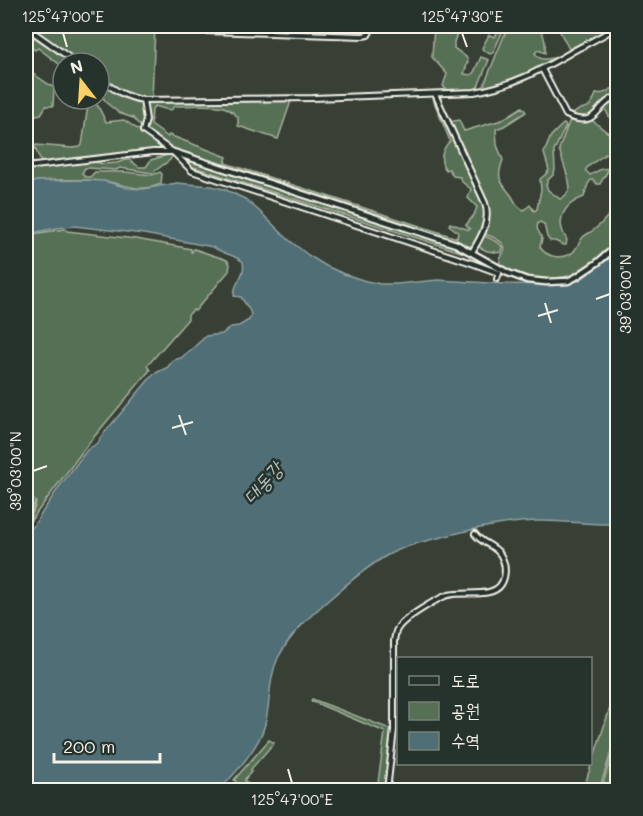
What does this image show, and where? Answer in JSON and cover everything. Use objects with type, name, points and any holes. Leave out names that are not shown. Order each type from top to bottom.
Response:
[{"type":"street","points":[[165,26],[178,30],[363,36],[369,35],[373,26]]},
{"type":"street","points":[[111,87],[130,98],[143,100],[313,98],[474,92],[520,80],[618,26]]},
{"type":"street","points":[[26,27],[60,51]]},
{"type":"street","points":[[542,69],[566,115],[590,118],[604,103],[618,96]]},
{"type":"street","points":[[435,94],[486,207],[487,222],[472,252]]},
{"type":"street","points":[[143,100],[146,120],[143,131],[172,152],[192,171],[469,262],[499,273],[497,279]]},
{"type":"street","points":[[26,167],[153,152],[172,152],[456,244],[498,268],[537,282],[563,282],[576,277],[618,245]]},
{"type":"street","points":[[387,790],[394,730],[396,631],[407,620],[441,598],[456,594],[489,592],[496,588],[505,577],[504,564],[499,553],[478,539],[475,534]]},
{"type":"green space","points":[[26,26],[155,26],[152,98],[136,97],[111,85],[111,51],[62,51]]},
{"type":"green space","points":[[434,26],[460,26],[454,48],[468,61],[464,74],[471,75],[474,72],[481,57],[489,60],[477,89],[448,91],[443,86],[447,74],[432,57]]},
{"type":"green space","points":[[500,26],[505,26],[493,53],[490,54],[482,48],[489,35],[495,37]]},
{"type":"green space","points":[[508,26],[523,26],[525,30],[527,26],[538,26],[545,39],[545,53],[538,50],[535,53],[541,58],[553,58],[553,60],[515,80],[485,87],[484,85]]},
{"type":"green space","points":[[557,26],[608,26],[610,29],[569,49]]},
{"type":"green space","points":[[26,32],[54,51],[51,51],[51,58],[38,48],[35,50],[26,43]]},
{"type":"green space","points":[[26,69],[51,86],[51,106],[46,106],[41,114],[31,116],[26,120]]},
{"type":"green space","points":[[617,86],[617,94],[604,100],[592,113],[581,117],[575,116],[574,113],[578,110],[589,106],[596,94],[604,93]]},
{"type":"green space","points":[[111,90],[141,105],[144,126],[141,127],[133,118],[119,113],[111,107]]},
{"type":"green space","points":[[435,98],[485,208],[484,223],[474,246],[468,246],[174,150],[147,129],[147,103],[291,101],[278,139],[238,126],[238,117],[222,106],[175,106],[171,110],[155,106],[152,109],[151,125],[168,137],[169,135],[227,157],[225,163],[457,238],[458,232],[449,225],[450,223],[469,230],[466,225],[477,207],[468,198],[471,189],[461,181],[460,177],[453,176],[449,169],[446,170],[442,163],[442,155],[450,141],[434,102]]},
{"type":"green space","points":[[617,98],[617,127],[604,107],[605,104]]},
{"type":"green space","points":[[522,107],[526,112],[496,129],[497,145],[503,160],[500,179],[518,206],[524,210],[530,205],[534,211],[537,209],[541,190],[540,179],[549,170],[544,153],[551,136],[562,125],[566,126],[554,151],[555,170],[546,185],[548,190],[560,199],[570,188],[559,149],[569,122],[593,121],[607,132],[617,136],[617,150],[609,151],[586,169],[590,175],[601,169],[609,169],[600,184],[591,180],[584,197],[566,208],[563,214],[561,226],[567,240],[566,245],[550,241],[544,224],[538,223],[542,239],[540,247],[546,253],[554,256],[568,255],[574,251],[583,237],[605,220],[617,200],[618,240],[597,261],[568,276],[544,278],[523,276],[504,269],[500,262],[504,246],[484,233],[488,221],[488,210],[449,122],[459,120],[464,131],[502,120]]},
{"type":"green space","points":[[87,111],[100,111],[106,122],[124,120],[158,143],[160,148],[41,162],[35,148],[36,145],[73,148],[82,145]]},
{"type":"green space","points":[[171,154],[170,160],[152,173],[120,168],[116,170],[85,168],[82,173],[85,177],[90,177],[95,172],[152,175],[160,172],[162,174],[161,184],[153,187],[138,188],[109,182],[82,180],[26,183],[26,169],[36,167],[92,161],[103,164],[117,163],[130,160],[139,167],[146,167],[151,160]]},
{"type":"green space","points":[[182,157],[454,246],[470,255],[191,166]]},
{"type":"green space","points":[[65,229],[191,249],[191,252],[194,249],[227,260],[230,264],[229,271],[195,311],[193,310],[188,315],[188,319],[147,366],[150,370],[88,444],[29,523],[35,501],[26,529],[26,235]]},
{"type":"green space","points":[[483,235],[499,243],[503,248],[501,253],[487,251],[477,246]]},
{"type":"green space","points":[[617,687],[617,734],[599,790],[583,790]]},
{"type":"green space","points":[[312,699],[390,729],[385,790],[377,790],[385,732],[311,701]]},
{"type":"green space","points":[[617,738],[617,759],[610,772],[617,790],[601,790]]},
{"type":"green space","points":[[269,740],[274,743],[245,779],[254,790],[245,790],[234,780]]},
{"type":"water","name":"대동강","points":[[104,181],[128,188],[143,189],[177,183],[224,189],[245,199],[289,240],[326,266],[344,274],[380,284],[438,280],[562,285],[580,280],[605,261],[617,257],[617,524],[546,521],[500,524],[414,544],[393,552],[372,565],[317,610],[289,641],[275,666],[262,733],[246,760],[219,790],[26,790],[26,537],[87,450],[99,442],[151,377],[168,367],[173,360],[181,358],[206,336],[222,334],[231,327],[239,326],[249,320],[251,315],[241,297],[234,296],[235,287],[243,272],[243,262],[213,247],[144,234],[74,226],[26,234],[26,183]]}]
